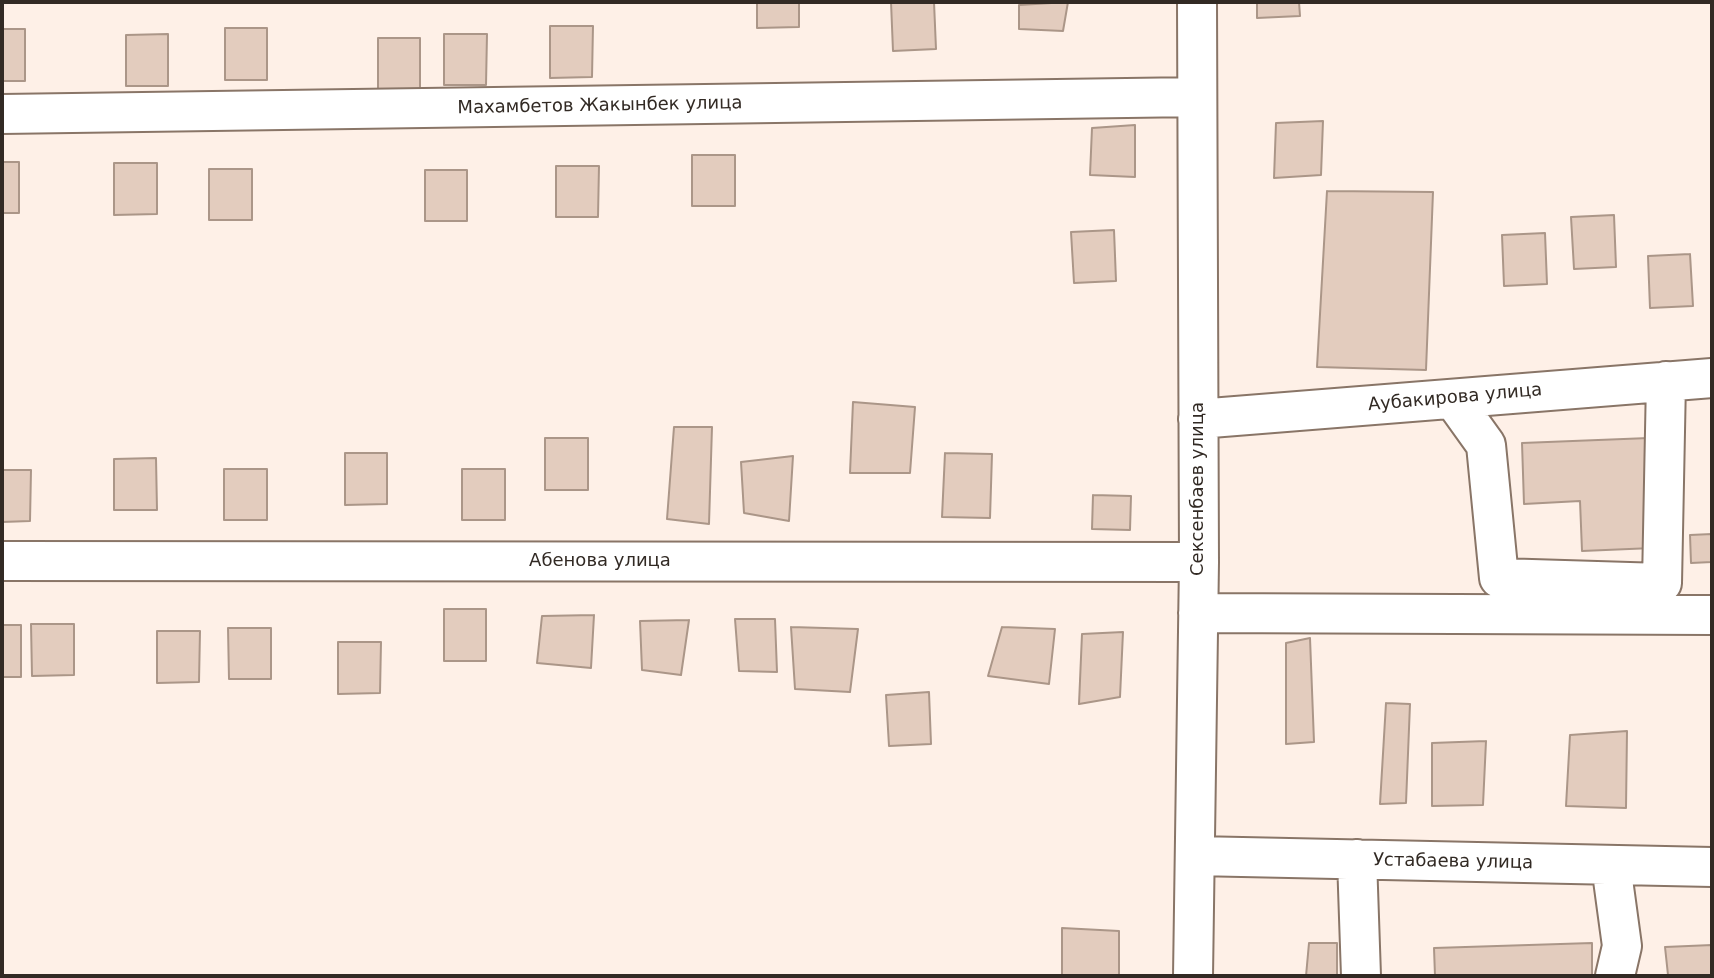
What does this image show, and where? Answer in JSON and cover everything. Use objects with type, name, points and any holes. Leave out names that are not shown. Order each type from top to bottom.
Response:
[{"type":"street","name":"Сексенбаев улица","points":[[1193,976],[1199,562],[1197,2]]},
{"type":"street","name":"Махамбетов Жакынбек улица","points":[[2,114],[1198,97]]},
{"type":"street","name":"Аубакирова улица","points":[[1198,419],[1712,377]]},
{"type":"street","points":[[1453,399],[1486,444],[1499,578],[1662,583],[1666,381]]},
{"type":"street","name":"Абенова улица","points":[[2,561],[1199,562]]},
{"type":"street","points":[[1198,613],[1712,615]]},
{"type":"street","name":"Устабаева улица","points":[[1195,856],[1712,867]]},
{"type":"street","points":[[1357,859],[1361,976]]},
{"type":"street","points":[[1611,865],[1622,946],[1615,976]]},
{"type":"building","points":[[757,2],[799,2],[799,27],[757,28]]},
{"type":"building","points":[[891,2],[934,2],[936,49],[893,51]]},
{"type":"building","points":[[1068,2],[1063,31],[1019,29],[1019,5]]},
{"type":"building","points":[[1257,2],[1299,2],[1300,16],[1257,18]]},
{"type":"building","points":[[550,26],[593,26],[592,77],[550,78]]},
{"type":"building","points":[[225,28],[267,28],[267,80],[225,80]]},
{"type":"building","points":[[2,29],[25,29],[25,81],[2,81]]},
{"type":"building","points":[[168,34],[168,86],[126,86],[126,35]]},
{"type":"building","points":[[444,34],[487,34],[486,85],[444,85]]},
{"type":"building","points":[[378,38],[420,38],[420,89],[378,90]]},
{"type":"building","points":[[1323,121],[1321,175],[1274,178],[1276,123]]},
{"type":"building","points":[[1135,125],[1135,177],[1090,175],[1092,128]]},
{"type":"building","points":[[692,155],[735,155],[735,206],[692,206]]},
{"type":"building","points":[[2,162],[19,162],[19,213],[2,213]]},
{"type":"building","points":[[114,163],[157,163],[157,214],[114,215]]},
{"type":"building","points":[[556,166],[599,166],[598,217],[556,217]]},
{"type":"building","points":[[209,169],[252,169],[252,220],[209,220]]},
{"type":"building","points":[[425,170],[467,170],[467,221],[425,221]]},
{"type":"building","points":[[1327,191],[1433,192],[1426,370],[1317,367]]},
{"type":"building","points":[[1614,215],[1616,267],[1574,269],[1571,217]]},
{"type":"building","points":[[1114,230],[1116,281],[1074,283],[1071,232]]},
{"type":"building","points":[[1545,233],[1547,284],[1504,286],[1502,235]]},
{"type":"building","points":[[1690,254],[1693,306],[1650,308],[1648,256]]},
{"type":"building","points":[[853,402],[915,407],[910,473],[850,473]]},
{"type":"building","points":[[674,427],[712,427],[709,524],[667,519]]},
{"type":"building","points":[[545,438],[588,438],[588,490],[545,490]]},
{"type":"building","points":[[1649,438],[1653,548],[1582,551],[1580,501],[1524,504],[1522,443]]},
{"type":"building","points":[[345,453],[387,453],[387,504],[345,505]]},
{"type":"building","points":[[945,453],[992,454],[990,518],[942,517]]},
{"type":"building","points":[[793,456],[789,521],[744,513],[741,462]]},
{"type":"building","points":[[156,458],[157,510],[114,510],[114,459]]},
{"type":"building","points":[[224,469],[267,469],[267,520],[224,520]]},
{"type":"building","points":[[462,469],[505,469],[505,520],[462,520]]},
{"type":"building","points":[[2,470],[31,470],[30,521],[2,522]]},
{"type":"building","points":[[1093,495],[1131,496],[1130,530],[1092,529]]},
{"type":"building","points":[[1712,534],[1712,562],[1691,563],[1690,535]]},
{"type":"building","points":[[444,609],[486,609],[486,661],[444,661]]},
{"type":"building","points":[[594,615],[591,668],[537,663],[542,616]]},
{"type":"building","points":[[735,619],[775,619],[777,672],[739,671]]},
{"type":"building","points":[[689,620],[681,675],[642,670],[640,621]]},
{"type":"building","points":[[31,624],[74,624],[74,675],[32,676]]},
{"type":"building","points":[[2,625],[21,625],[21,677],[2,677]]},
{"type":"building","points":[[791,627],[858,629],[850,692],[795,689]]},
{"type":"building","points":[[1002,627],[1055,629],[1049,684],[988,676]]},
{"type":"building","points":[[228,628],[271,628],[271,679],[229,679]]},
{"type":"building","points":[[157,631],[200,631],[199,682],[157,683]]},
{"type":"building","points":[[1123,632],[1120,697],[1079,704],[1082,634]]},
{"type":"building","points":[[1310,638],[1314,742],[1286,744],[1286,643]]},
{"type":"building","points":[[338,642],[381,642],[380,693],[338,694]]},
{"type":"building","points":[[929,692],[931,744],[889,746],[886,695]]},
{"type":"building","points":[[1386,703],[1410,704],[1406,803],[1380,804]]},
{"type":"building","points":[[1627,731],[1626,808],[1566,806],[1570,735]]},
{"type":"building","points":[[1486,741],[1483,805],[1432,806],[1432,743]]},
{"type":"building","points":[[1062,928],[1119,931],[1119,976],[1062,976]]},
{"type":"building","points":[[1309,943],[1337,943],[1337,976],[1306,976]]},
{"type":"building","points":[[1592,943],[1592,976],[1435,976],[1434,948]]},
{"type":"building","points":[[1712,945],[1712,976],[1668,975],[1665,947]]}]
